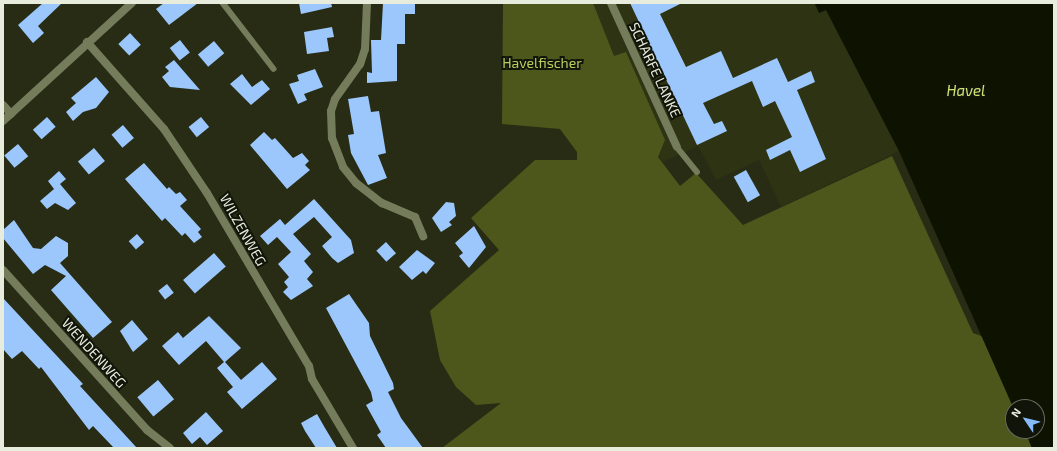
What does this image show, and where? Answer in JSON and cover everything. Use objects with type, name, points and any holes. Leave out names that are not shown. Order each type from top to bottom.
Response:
[{"type":"street","points":[[367,3],[365,49],[360,64],[334,99],[331,111],[332,138],[343,167],[356,183],[382,203],[415,217],[424,236]]},
{"type":"street","name":"SCHARFE LANKE","points":[[611,3],[677,147]]},
{"type":"street","points":[[3,121],[130,4]]},
{"type":"street","name":"WILZENWEG","points":[[87,42],[168,135],[208,193],[310,366],[312,379],[353,448]]},
{"type":"street","points":[[3,105],[11,114]]},
{"type":"street","name":"WENDENWEG","points":[[3,270],[142,425],[170,448]]},
{"type":"lane","points":[[223,3],[274,68]]},
{"type":"lane","points":[[677,147],[697,172]]},
{"type":"shaded area","points":[[568,3],[817,3],[819,13],[826,10],[899,151],[781,207],[759,160],[716,180],[698,146],[663,162],[636,125]]},
{"type":"green space","name":"Havelfischer","points":[[503,3],[593,3],[614,56],[626,52],[665,140],[658,157],[680,186],[696,173],[743,225],[892,156],[973,333],[984,337],[1010,399],[1005,399],[1005,439],[1028,439],[1032,448],[442,448],[501,403],[476,405],[456,387],[440,360],[430,311],[499,250],[471,218],[535,160],[577,160],[577,152],[560,129],[502,124]]},
{"type":"water","name":"Havel","points":[[1054,3],[1054,448],[1032,448],[1028,439],[1045,439],[1045,399],[1009,399],[899,151],[826,10],[819,13],[815,4]]},
{"type":"building","points":[[43,3],[62,3],[38,26],[44,33],[33,43],[18,25]]},
{"type":"building","points":[[164,3],[198,3],[169,25],[156,9]]},
{"type":"building","points":[[299,3],[331,3],[332,7],[301,14]]},
{"type":"building","points":[[383,3],[415,3],[415,14],[405,14],[405,44],[397,44],[397,81],[367,83],[367,72],[372,73],[371,40],[381,40]]},
{"type":"building","points":[[630,3],[682,3],[660,14],[686,67],[721,51],[733,78],[777,58],[788,82],[811,71],[815,82],[797,90],[826,159],[800,172],[790,150],[770,160],[766,150],[792,137],[775,101],[763,107],[752,81],[703,103],[714,124],[722,121],[727,131],[697,145]]},
{"type":"building","points":[[332,27],[334,37],[327,38],[329,51],[307,54],[304,32]]},
{"type":"building","points":[[130,33],[141,45],[129,56],[118,44]]},
{"type":"building","points":[[180,40],[190,53],[180,61],[170,48]]},
{"type":"building","points":[[214,41],[224,53],[208,67],[198,54]]},
{"type":"building","points":[[174,60],[200,90],[170,87],[162,77],[169,71],[165,67]]},
{"type":"building","points":[[315,69],[323,87],[304,94],[307,100],[298,104],[289,84],[299,81],[297,75]]},
{"type":"building","points":[[242,74],[252,87],[262,80],[270,89],[251,105],[230,84]]},
{"type":"building","points":[[96,77],[109,92],[96,108],[83,112],[73,121],[66,112],[76,103],[71,98]]},
{"type":"building","points":[[368,96],[371,112],[379,111],[386,153],[378,155],[387,178],[368,185],[351,153],[348,135],[354,134],[348,99]]},
{"type":"building","points":[[47,117],[56,127],[42,139],[33,130]]},
{"type":"building","points":[[201,117],[209,127],[197,137],[189,127]]},
{"type":"building","points":[[123,125],[134,138],[122,148],[112,135]]},
{"type":"building","points":[[264,132],[272,140],[275,138],[293,158],[302,153],[309,161],[305,165],[310,170],[287,189],[250,145]]},
{"type":"building","points":[[18,144],[28,156],[14,168],[4,156]]},
{"type":"building","points":[[94,148],[105,161],[89,175],[78,161]]},
{"type":"building","points":[[144,163],[167,189],[169,187],[176,194],[180,192],[187,200],[180,206],[201,229],[198,232],[202,237],[194,243],[185,233],[182,236],[165,218],[162,221],[125,179]]},
{"type":"building","points":[[746,170],[760,195],[748,202],[734,177]]},
{"type":"building","points":[[59,171],[66,179],[60,184],[76,203],[68,210],[55,203],[47,209],[40,201],[54,189],[48,181]]},
{"type":"building","points":[[314,199],[351,240],[354,253],[338,263],[332,258],[322,246],[332,237],[314,217],[293,234],[311,254],[304,261],[313,272],[307,279],[313,286],[291,300],[283,292],[288,287],[284,282],[289,277],[278,264],[291,252],[277,237],[268,245],[260,236],[280,219],[285,225]]},
{"type":"building","points":[[446,202],[454,203],[456,216],[449,222],[452,225],[441,232],[432,218]]},
{"type":"building","points":[[14,220],[33,248],[41,249],[56,236],[68,243],[68,256],[60,263],[112,322],[93,338],[51,290],[66,276],[45,265],[33,274],[3,238],[3,230]]},
{"type":"building","points":[[474,226],[486,247],[469,268],[459,256],[463,253],[455,243]]},
{"type":"building","points":[[137,234],[144,242],[136,250],[129,241]]},
{"type":"building","points":[[386,242],[396,253],[386,262],[376,251]]},
{"type":"building","points":[[417,250],[435,263],[426,274],[423,271],[412,280],[399,267]]},
{"type":"building","points":[[214,253],[226,267],[195,293],[183,280]]},
{"type":"building","points":[[167,284],[174,293],[165,299],[158,291]]},
{"type":"building","points":[[349,294],[369,323],[370,336],[393,383],[394,389],[388,392],[401,418],[423,448],[386,448],[377,435],[381,432],[366,405],[373,401],[371,392],[326,308]]},
{"type":"building","points":[[3,298],[83,384],[80,386],[137,448],[114,448],[93,426],[89,430],[41,367],[39,369],[22,351],[12,359],[3,349]]},
{"type":"building","points":[[209,316],[241,348],[225,362],[241,380],[262,362],[277,379],[242,409],[227,392],[233,387],[217,368],[224,362],[206,341],[179,365],[162,346],[178,332],[183,338]]},
{"type":"building","points":[[132,320],[148,339],[133,352],[120,331]]},
{"type":"building","points":[[158,380],[174,399],[153,417],[137,397]]},
{"type":"building","points":[[206,412],[223,431],[207,445],[200,437],[192,444],[183,433]]},
{"type":"building","points":[[317,414],[337,448],[316,448],[305,431],[301,423]]}]
